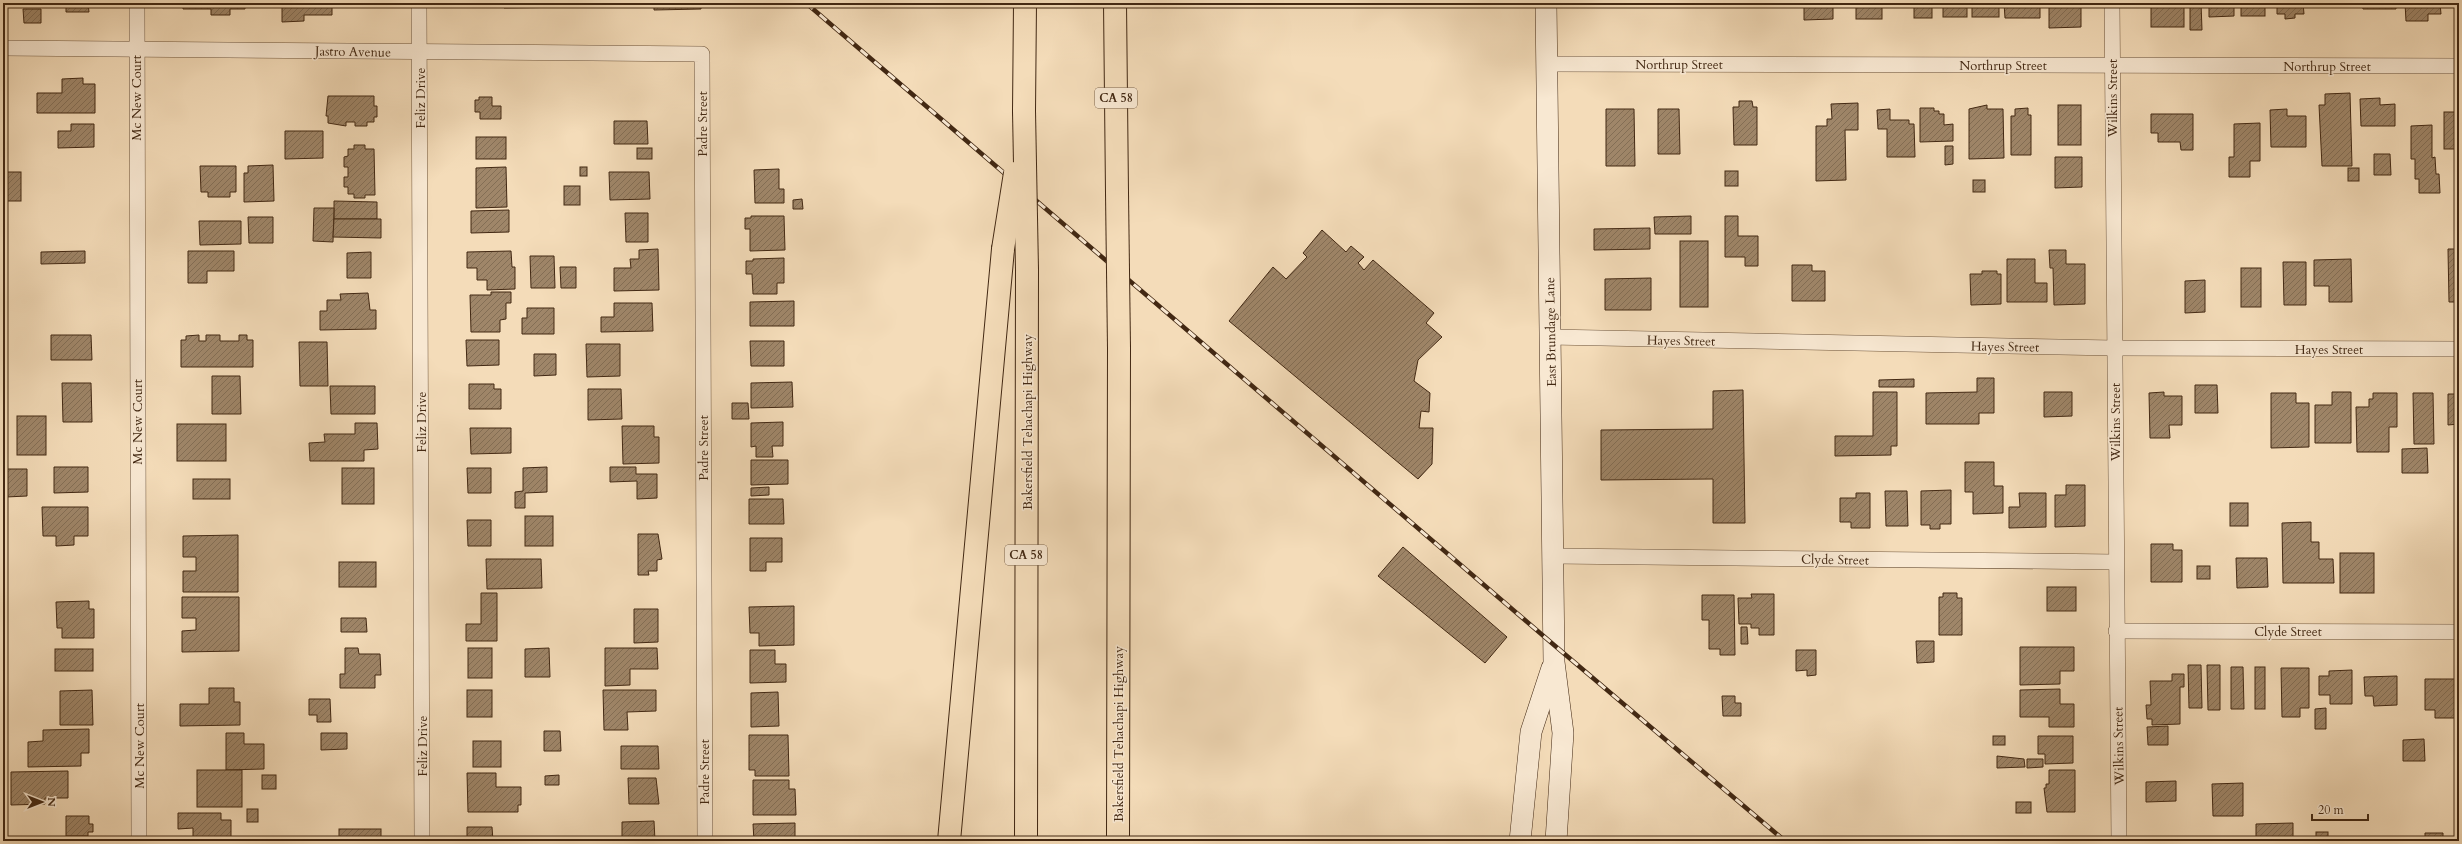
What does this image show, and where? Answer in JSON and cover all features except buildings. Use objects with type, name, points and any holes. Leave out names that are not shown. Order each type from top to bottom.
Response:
[{"type":"highway","name":"Bakersfield Tehachapi Highway","points":[[1025,3],[1024,111],[1027,270],[1026,841]]},
{"type":"highway","name":"Bakersfield Tehachapi Highway","points":[[1116,3],[1119,348],[1118,841]]},
{"type":"highway","points":[[949,841],[1003,249],[1024,111]]},
{"type":"main road","name":"East Brundage Lane","points":[[1546,3],[1554,556],[1554,662],[1563,733],[1556,841]]},
{"type":"main road","name":"East Brundage Lane","points":[[1520,841],[1531,732],[1554,662]]},
{"type":"street","name":"Mc New Court","points":[[137,3],[139,841]]},
{"type":"street","name":"Feliz Drive","points":[[419,3],[422,841]]},
{"type":"street","name":"Wilkins Street","points":[[2112,3],[2116,631],[2119,841]]},
{"type":"street","name":"Jastro Avenue","points":[[3,48],[702,54]]},
{"type":"street","name":"Padre Street","points":[[702,54],[704,841]]},
{"type":"street","name":"Northrup Street","points":[[1546,64],[2459,66]]},
{"type":"street","name":"Hayes Street","points":[[1550,337],[2114,348],[2459,349]]},
{"type":"street","name":"Clyde Street","points":[[1554,556],[2116,562]]},
{"type":"street","name":"Clyde Street","points":[[2116,631],[2459,632]]},
{"type":"railway","points":[[806,3],[1554,645],[1785,841]]}]
